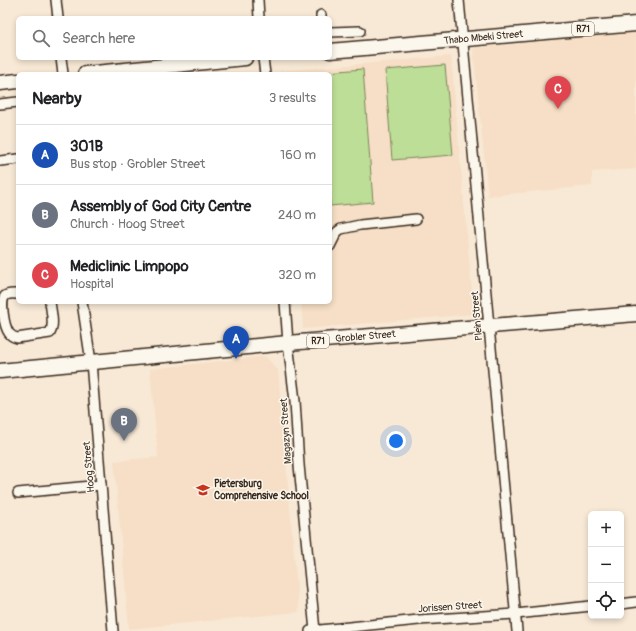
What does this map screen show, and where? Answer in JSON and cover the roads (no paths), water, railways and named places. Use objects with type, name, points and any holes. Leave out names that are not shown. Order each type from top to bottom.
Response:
[{"type":"main road","name":"Thabo Mbeki Street","points":[[332,51],[636,24]]},
{"type":"main road","points":[[124,72],[144,71],[229,60]]},
{"type":"main road","points":[[0,83],[16,81]]},
{"type":"main road","name":"Grobler Street","points":[[0,371],[636,314]]},
{"type":"street","points":[[56,0],[58,16]]},
{"type":"street","points":[[258,0],[259,16]]},
{"type":"street","name":"Plein Street","points":[[459,0],[517,631]]},
{"type":"street","points":[[332,32],[360,31]]},
{"type":"street","points":[[61,60],[62,72]]},
{"type":"street","points":[[263,60],[265,72]]},
{"type":"street","points":[[0,104],[16,102]]},
{"type":"street","points":[[0,161],[16,159]]},
{"type":"street","points":[[332,242],[337,232],[341,229],[360,225],[416,219]]},
{"type":"street","points":[[16,294],[6,295],[2,303],[2,313],[6,328],[13,337],[17,338],[50,333],[53,322],[50,304]]},
{"type":"street","name":"Hoog Street","points":[[82,304],[91,362],[113,631]]},
{"type":"street","name":"Magazyn Street","points":[[285,304],[315,631]]},
{"type":"street","points":[[18,493],[101,485]]},
{"type":"street","points":[[624,604],[636,602]]},
{"type":"street","name":"Jorissen Street","points":[[310,631],[419,620],[516,614],[588,606]]},
{"type":"place","name":"Mediclinic Limpopo","points":[[558,109]]},
{"type":"place","name":"301B","points":[[236,359]]},
{"type":"place","name":"Assembly of God City Centre","points":[[124,441]]},
{"type":"place","name":"Pietersburg Comprehensive School","points":[[203,490]]}]
